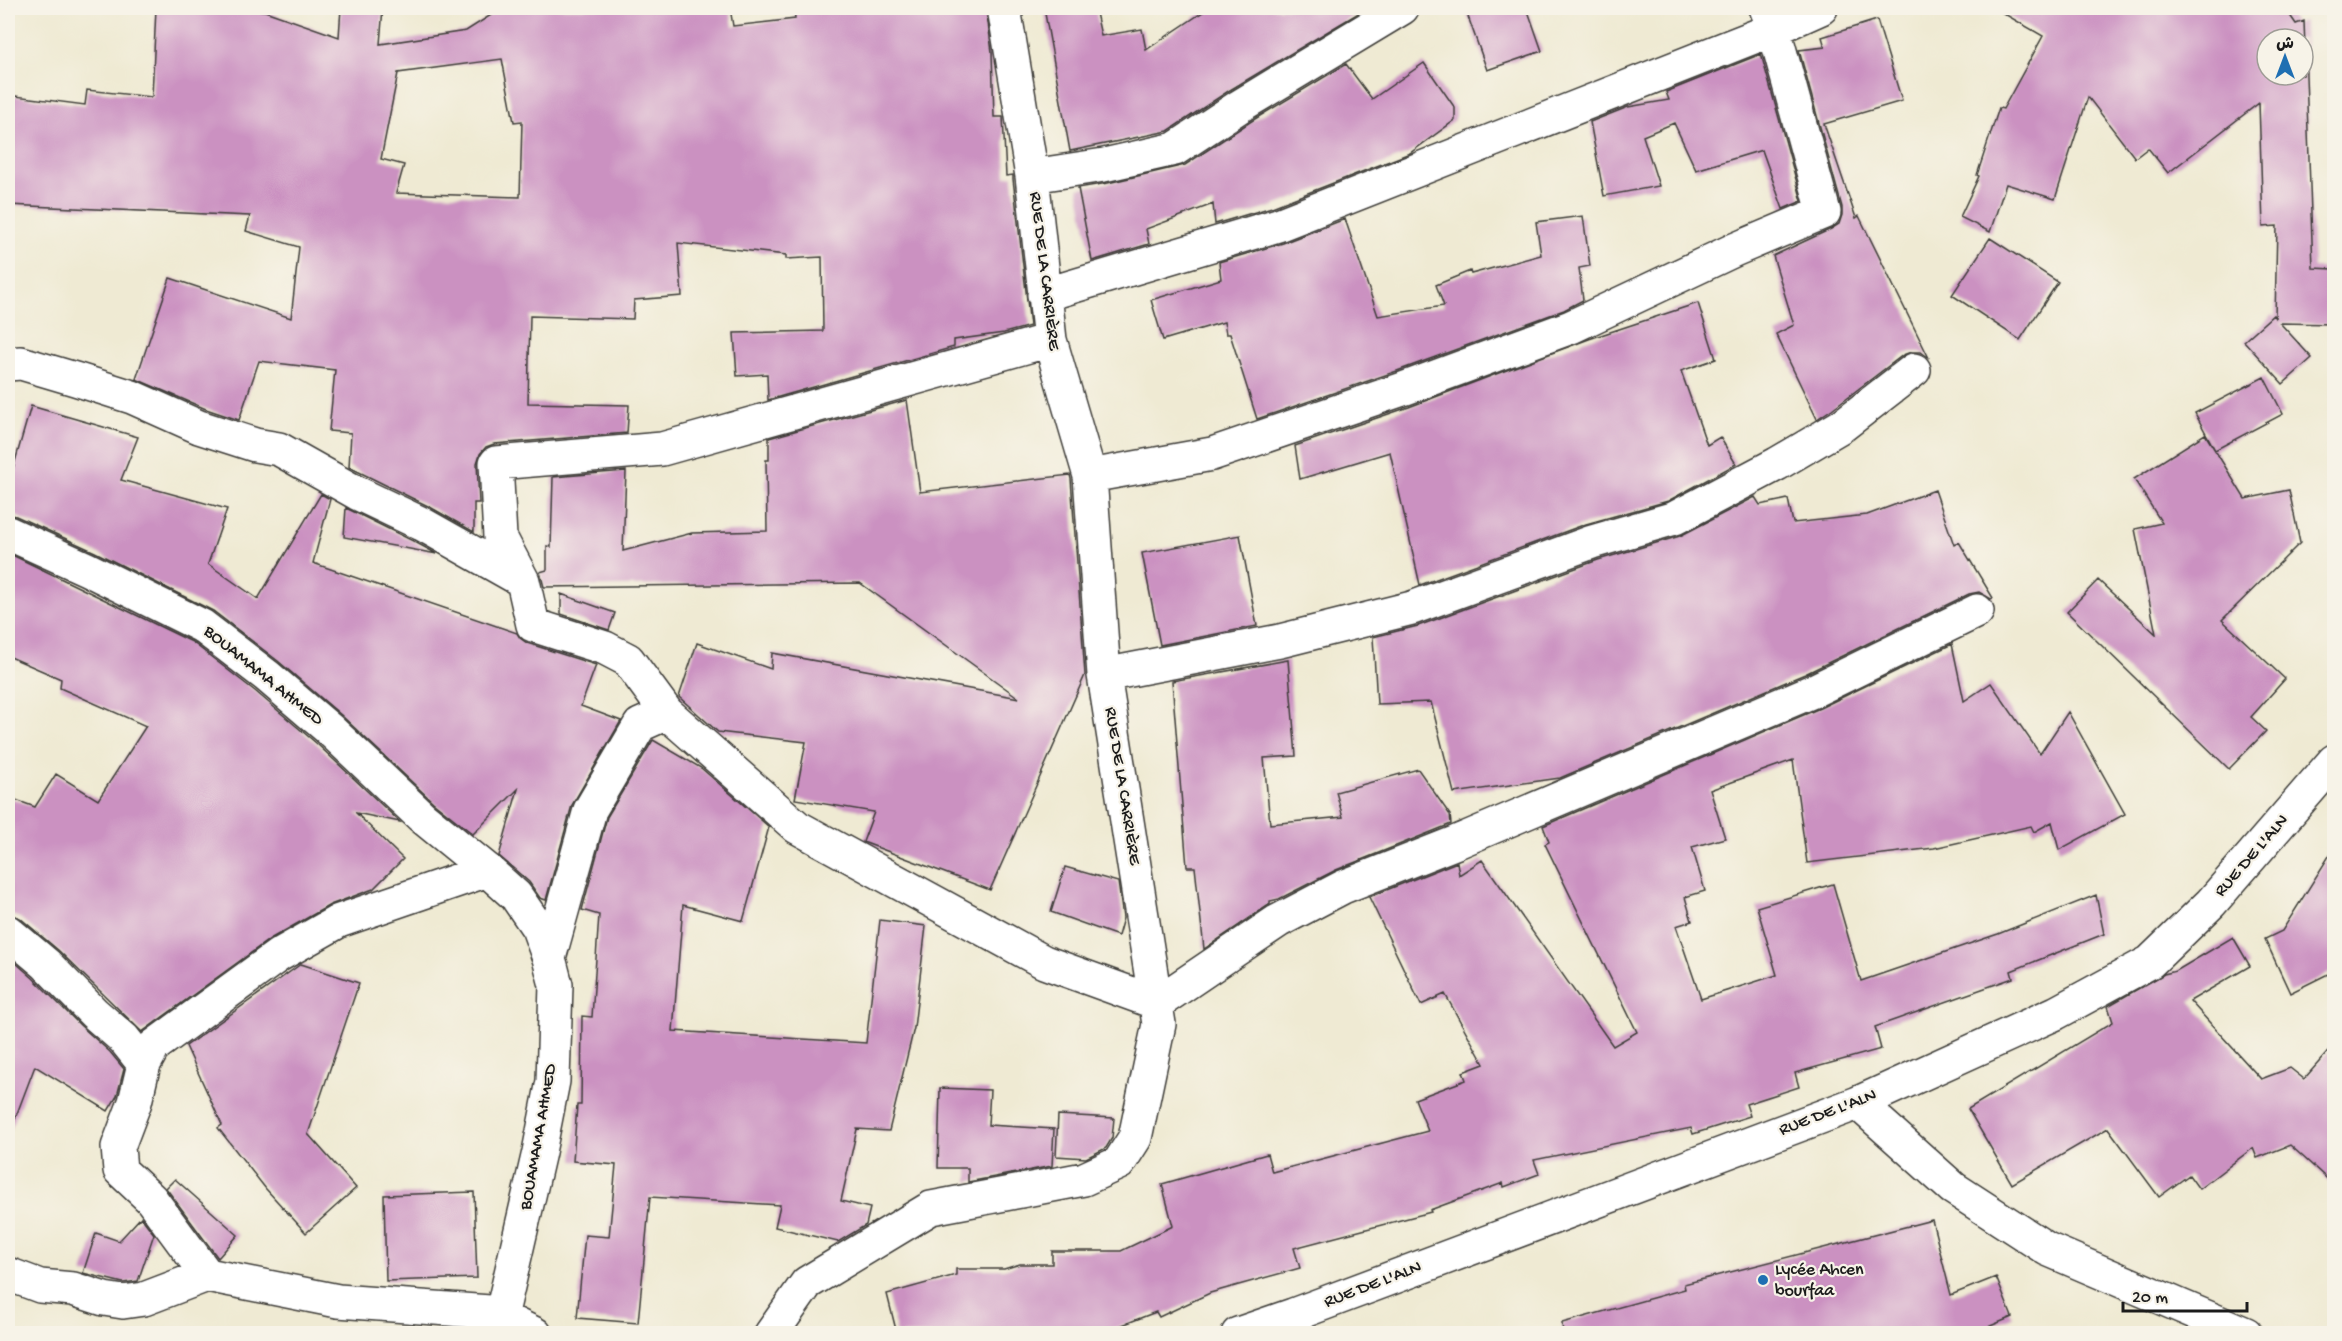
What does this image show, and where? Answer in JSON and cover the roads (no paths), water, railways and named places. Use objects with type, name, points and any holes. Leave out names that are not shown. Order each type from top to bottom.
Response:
[{"type":"street","name":"RUE DE LA CARRIÈRE","points":[[771,1334],[807,1282],[932,1208],[1084,1179],[1119,1163],[1135,1138],[1160,1024],[1104,675],[1090,476],[1050,340],[1032,176],[1004,8]]},
{"type":"street","points":[[1032,176],[1104,165],[1175,148],[1402,8]]},
{"type":"street","points":[[1044,296],[1278,225],[1770,18],[1821,8]]},
{"type":"street","points":[[1090,476],[1212,453],[1403,389],[1571,327],[1734,250],[1824,212],[1770,18]]},
{"type":"street","points":[[1050,340],[662,449],[496,462],[500,537],[523,581],[533,625],[605,648],[628,660],[667,713],[797,827],[1044,962],[1157,1003],[1278,921],[1343,887],[1457,842],[1803,696],[1977,611]]},
{"type":"street","points":[[8,364],[21,363],[75,379],[132,397],[199,427],[279,449],[357,493],[422,524],[523,581]]},
{"type":"street","points":[[1104,675],[1280,641],[1412,608],[1593,542],[1675,518],[1777,464],[1844,425],[1914,370]]},
{"type":"street","name":"BOUAMAMA AHMED","points":[[8,533],[202,626],[311,714],[421,816],[486,869],[516,896],[538,928],[556,985],[553,1081],[501,1317]]},
{"type":"street","points":[[549,958],[590,810],[640,724],[667,713]]},
{"type":"street","name":"RUE DE L'ALN","points":[[1238,1334],[1858,1103],[2056,1013],[2150,962],[2211,903],[2334,761]]},
{"type":"street","points":[[207,1275],[151,1199],[120,1170],[117,1147],[135,1102],[144,1064],[154,1046],[279,955],[339,921],[486,869]]},
{"type":"street","points":[[8,932],[46,964],[94,1013],[124,1039],[144,1064]]},
{"type":"street","points":[[1858,1103],[1953,1188],[2047,1249],[2246,1334]]},
{"type":"street","points":[[8,1274],[40,1286],[73,1289],[104,1299],[123,1302],[144,1299],[207,1275],[338,1300],[490,1312],[535,1334]]},
{"type":"place","name":"Lycée Ahcen bourfaa","points":[[1763,1280]]}]
